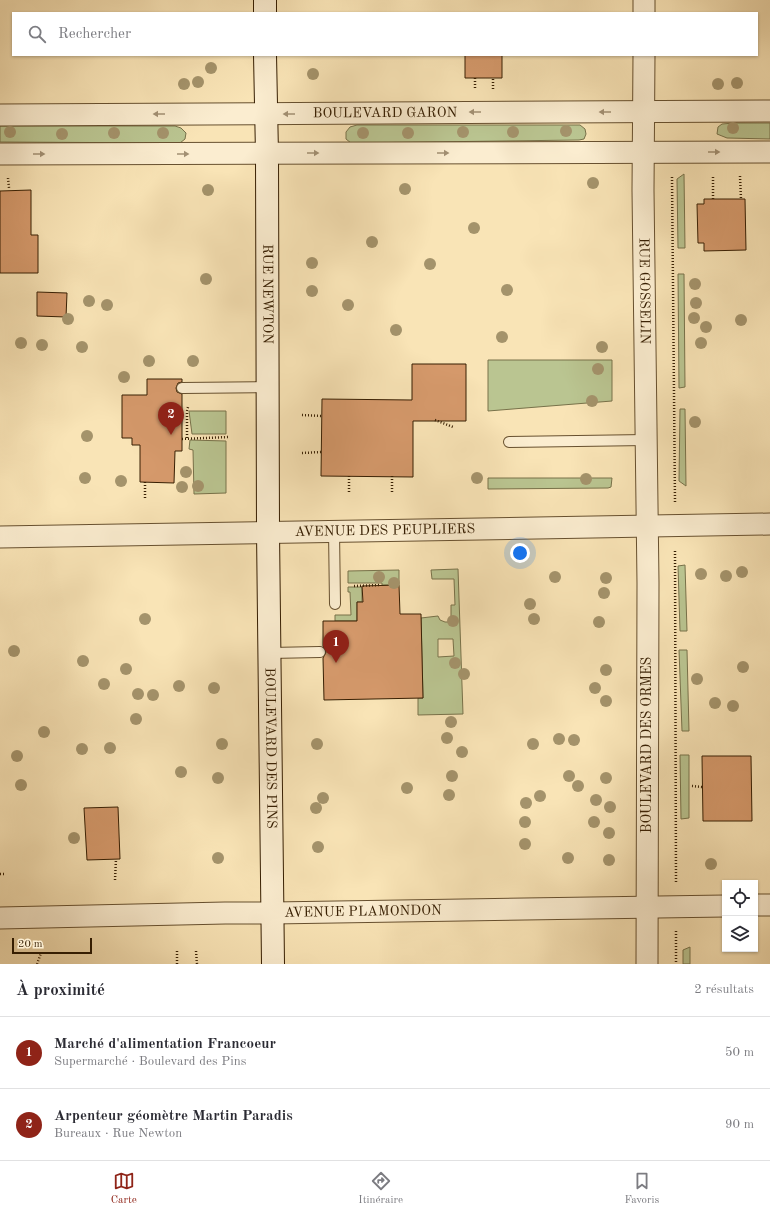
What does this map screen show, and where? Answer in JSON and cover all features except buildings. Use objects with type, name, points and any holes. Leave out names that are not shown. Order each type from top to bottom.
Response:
[{"type":"street","points":[[265,0],[265,12]]},
{"type":"street","points":[[644,0],[644,12]]},
{"type":"street","name":"RUE NEWTON","points":[[265,56],[267,154],[268,532]]},
{"type":"street","name":"RUE GOSSELIN","points":[[644,56],[643,152],[646,526]]},
{"type":"street","name":"BOULEVARD GARON","points":[[0,115],[770,112]]},
{"type":"street","points":[[0,154],[770,152]]},
{"type":"street","name":"AVENUE DES PEUPLIERS","points":[[0,537],[770,524]]},
{"type":"street","name":"BOULEVARD DES ORMES","points":[[646,526],[648,583],[647,964]]},
{"type":"street","name":"BOULEVARD DES PINS","points":[[268,532],[273,964]]},
{"type":"street","points":[[758,905],[770,905]]},
{"type":"street","name":"AVENUE PLAMONDON","points":[[0,918],[225,913],[722,906]]},
{"type":"lane","points":[[182,388],[267,387]]},
{"type":"lane","points":[[509,442],[646,440]]},
{"type":"lane","points":[[334,531],[335,604]]},
{"type":"lane","points":[[270,653],[320,652]]},
{"type":"path","points":[[713,199],[714,169]]},
{"type":"path","points":[[740,169],[741,199]]},
{"type":"path","name":"RUE GOSSELIN","points":[[672,175],[674,483]]},
{"type":"path","points":[[187,411],[187,438]]},
{"type":"path","points":[[302,415],[322,416]]},
{"type":"path","points":[[434,420],[453,426]]},
{"type":"path","points":[[182,438],[228,437]]},
{"type":"path","points":[[302,453],[322,452]]},
{"type":"path","points":[[349,476],[349,494]]},
{"type":"path","points":[[392,476],[392,493]]},
{"type":"path","points":[[145,482],[145,498]]},
{"type":"path","name":"BOULEVARD DES ORMES","points":[[675,564],[676,866]]},
{"type":"path","points":[[347,586],[380,585]]},
{"type":"path","points":[[692,786],[702,787]]},
{"type":"path","points":[[115,880],[116,859]]},
{"type":"path","points":[[0,874],[6,874]]},
{"type":"path","points":[[676,950],[676,964]]},
{"type":"path","points":[[177,951],[177,964]]},
{"type":"path","points":[[196,951],[197,964]]},
{"type":"path","points":[[37,964],[41,953]]},
{"type":"green space","points":[[770,123],[770,139],[727,138],[717,134],[718,127],[722,124]]},
{"type":"green space","points":[[357,125],[580,125],[585,129],[586,134],[584,139],[579,140],[351,143],[346,139],[346,132],[350,127]]},
{"type":"green space","points":[[0,126],[175,126],[181,128],[186,133],[185,139],[180,143],[0,142]]},
{"type":"green space","points":[[684,174],[685,248],[678,248],[677,179]]},
{"type":"green space","points":[[678,274],[684,274],[685,387],[679,388]]},
{"type":"green space","points":[[488,360],[612,360],[612,401],[488,411]]},
{"type":"green space","points":[[680,409],[685,409],[686,486],[679,481]]},
{"type":"green space","points":[[189,411],[226,411],[226,434],[192,434]]},
{"type":"green space","points":[[190,440],[226,441],[226,493],[194,494],[193,450],[189,449]]},
{"type":"green space","points":[[488,478],[612,478],[611,487],[608,488],[488,489]]},
{"type":"green space","points":[[685,565],[687,631],[680,631],[678,566]]},
{"type":"green space","points":[[458,569],[463,714],[418,715],[418,698],[423,698],[421,618],[438,616],[440,620],[449,622],[451,625],[451,605],[455,605],[454,579],[432,579],[431,570]],"holes":[[[438,639],[453,639],[454,656],[438,657]]]},
{"type":"green space","points":[[399,570],[399,585],[382,585],[382,583],[348,583],[348,571]]},
{"type":"green space","points":[[348,587],[362,587],[362,602],[357,602],[357,621],[335,621],[335,615],[351,615],[350,592],[348,592]]},
{"type":"green space","points":[[679,650],[687,650],[689,731],[682,731]]},
{"type":"green space","points":[[680,755],[689,755],[689,818],[681,819]]},
{"type":"green space","points":[[690,947],[690,964],[683,964],[683,950]]},
{"type":"place","name":"Arpenteur géomètre Martin Paradis","points":[[171,435]]},
{"type":"place","name":"Marché d'alimentation Francoeur","points":[[336,663]]}]
